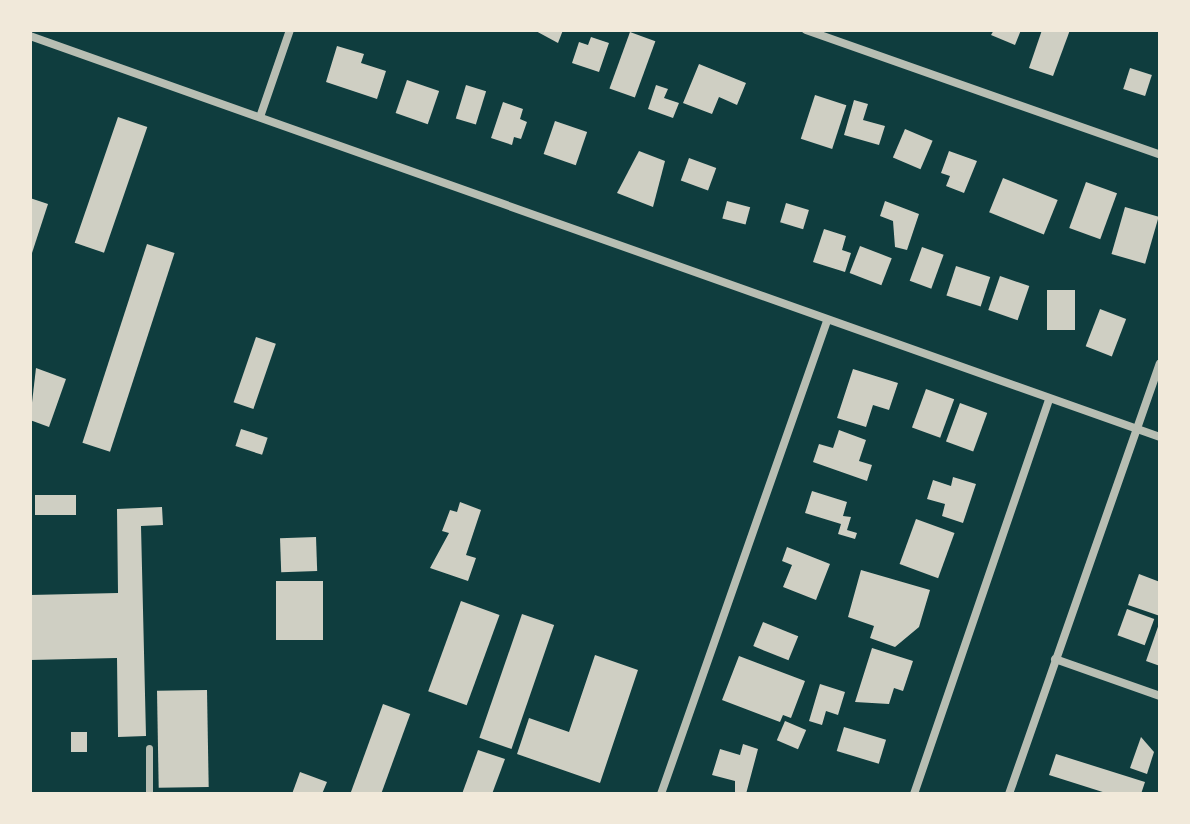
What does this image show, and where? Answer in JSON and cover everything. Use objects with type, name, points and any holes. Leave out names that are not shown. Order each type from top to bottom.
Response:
[{"type":"street","points":[[260,117],[290,30]]},
{"type":"street","points":[[806,30],[1160,155]]},
{"type":"street","points":[[30,36],[1160,437]]},
{"type":"street","points":[[661,794],[827,321]]},
{"type":"street","points":[[1009,794],[1160,364]]},
{"type":"street","points":[[914,794],[1049,399]]},
{"type":"street","points":[[1055,659],[1160,696]]},
{"type":"street","points":[[149,748],[149,794]]},
{"type":"building","points":[[534,30],[563,30],[558,43]]},
{"type":"building","points":[[994,30],[1021,30],[1015,45],[991,35]]},
{"type":"building","points":[[1042,30],[1070,30],[1053,76],[1029,68]]},
{"type":"building","points":[[630,32],[655,41],[635,98],[609,88]]},
{"type":"building","points":[[591,37],[609,43],[599,72],[572,63],[579,42],[588,45]]},
{"type":"building","points":[[337,46],[364,54],[361,63],[386,71],[377,99],[326,82]]},
{"type":"building","points":[[699,64],[746,83],[737,105],[719,97],[712,114],[683,103]]},
{"type":"building","points":[[1130,68],[1152,75],[1145,96],[1123,89]]},
{"type":"building","points":[[407,80],[439,91],[428,124],[396,113]]},
{"type":"building","points":[[466,85],[486,91],[476,125],[456,118]]},
{"type":"building","points":[[656,85],[668,89],[664,98],[679,103],[673,118],[648,109]]},
{"type":"building","points":[[815,95],[846,105],[832,149],[801,139]]},
{"type":"building","points":[[854,100],[868,104],[863,120],[885,126],[879,145],[844,135]]},
{"type":"building","points":[[503,102],[523,109],[520,119],[527,122],[521,139],[514,137],[512,145],[491,138]]},
{"type":"building","points":[[118,117],[147,127],[104,253],[75,243]]},
{"type":"building","points":[[555,121],[587,132],[576,165],[544,154]]},
{"type":"building","points":[[905,129],[933,141],[921,169],[893,158]]},
{"type":"building","points":[[639,151],[665,161],[653,207],[617,193]]},
{"type":"building","points":[[949,151],[977,161],[964,193],[946,186],[950,176],[941,173]]},
{"type":"building","points":[[689,158],[716,168],[708,190],[681,181]]},
{"type":"building","points":[[1003,178],[1058,200],[1044,234],[989,212]]},
{"type":"building","points":[[1086,182],[1117,193],[1100,239],[1069,228]]},
{"type":"building","points":[[30,198],[48,204],[31,256],[30,256]]},
{"type":"building","points":[[727,201],[750,207],[746,225],[722,218]]},
{"type":"building","points":[[885,201],[919,214],[907,250],[895,247],[893,221],[880,216]]},
{"type":"building","points":[[786,203],[809,210],[803,229],[780,222]]},
{"type":"building","points":[[1125,207],[1159,217],[1145,264],[1111,254]]},
{"type":"building","points":[[824,229],[846,236],[842,250],[851,253],[845,272],[813,262]]},
{"type":"building","points":[[147,244],[175,253],[110,452],[82,443]]},
{"type":"building","points":[[860,246],[892,258],[881,285],[850,273]]},
{"type":"building","points":[[922,247],[944,255],[931,289],[910,281]]},
{"type":"building","points":[[956,266],[990,277],[981,307],[946,295]]},
{"type":"building","points":[[1000,276],[1029,286],[1018,320],[988,310]]},
{"type":"building","points":[[1047,290],[1075,290],[1075,330],[1047,330]]},
{"type":"building","points":[[1100,309],[1126,319],[1112,356],[1086,346]]},
{"type":"building","points":[[256,337],[276,344],[253,409],[234,402]]},
{"type":"building","points":[[36,368],[66,379],[49,427],[30,420]]},
{"type":"building","points":[[853,369],[898,383],[889,410],[873,405],[866,427],[837,418]]},
{"type":"building","points":[[926,389],[954,399],[940,438],[912,428]]},
{"type":"building","points":[[960,403],[987,413],[973,451],[946,442]]},
{"type":"building","points":[[241,429],[268,438],[262,455],[235,446]]},
{"type":"building","points":[[839,430],[866,440],[859,461],[872,465],[867,481],[813,462],[819,444],[833,448]]},
{"type":"building","points":[[953,477],[976,484],[963,523],[942,516],[945,504],[927,499],[933,480],[951,486]]},
{"type":"building","points":[[812,491],[847,502],[843,516],[851,517],[847,530],[857,533],[855,539],[838,534],[841,524],[805,513]]},
{"type":"building","points":[[35,495],[76,495],[76,515],[35,515]]},
{"type":"building","points":[[460,502],[481,510],[466,555],[476,558],[468,581],[430,568],[449,533],[442,531],[450,510],[457,512]]},
{"type":"building","points":[[162,507],[163,525],[141,526],[146,736],[118,737],[117,658],[30,660],[30,595],[118,593],[117,509]]},
{"type":"building","points":[[916,519],[955,533],[938,578],[900,564]]},
{"type":"building","points":[[316,537],[317,571],[281,572],[280,538]]},
{"type":"building","points":[[787,547],[830,564],[816,600],[783,587],[792,565],[782,561]]},
{"type":"building","points":[[861,570],[930,590],[919,627],[895,647],[870,638],[874,626],[848,617]]},
{"type":"building","points":[[1139,574],[1160,582],[1160,616],[1128,605]]},
{"type":"building","points":[[276,581],[323,581],[323,640],[276,640]]},
{"type":"building","points":[[461,601],[500,615],[467,705],[428,691]]},
{"type":"building","points":[[1127,609],[1154,619],[1145,645],[1117,635]]},
{"type":"building","points":[[522,614],[554,625],[511,749],[479,738]]},
{"type":"building","points":[[1160,621],[1160,666],[1146,661]]},
{"type":"building","points":[[763,622],[798,636],[788,660],[753,646]]},
{"type":"building","points":[[872,648],[913,661],[903,691],[894,688],[889,704],[855,702]]},
{"type":"building","points":[[595,655],[638,670],[600,783],[517,754],[529,718],[569,732]]},
{"type":"building","points":[[739,656],[805,681],[791,718],[783,715],[780,722],[722,700]]},
{"type":"building","points":[[820,684],[845,692],[838,715],[826,711],[822,725],[809,721]]},
{"type":"building","points":[[207,690],[209,787],[159,788],[157,691]]},
{"type":"building","points":[[383,704],[410,714],[381,794],[351,793]]},
{"type":"building","points":[[785,721],[806,730],[798,749],[777,740]]},
{"type":"building","points":[[844,727],[886,740],[879,764],[837,751]]},
{"type":"building","points":[[71,732],[87,732],[87,752],[71,752]]},
{"type":"building","points":[[1141,737],[1154,752],[1147,774],[1130,768]]},
{"type":"building","points":[[743,744],[758,749],[746,794],[735,794],[735,781],[712,775],[720,749],[740,755]]},
{"type":"building","points":[[478,750],[505,759],[492,794],[462,794]]},
{"type":"building","points":[[1056,754],[1145,782],[1141,794],[1109,794],[1049,775]]},
{"type":"building","points":[[300,772],[327,782],[322,794],[292,794]]}]
